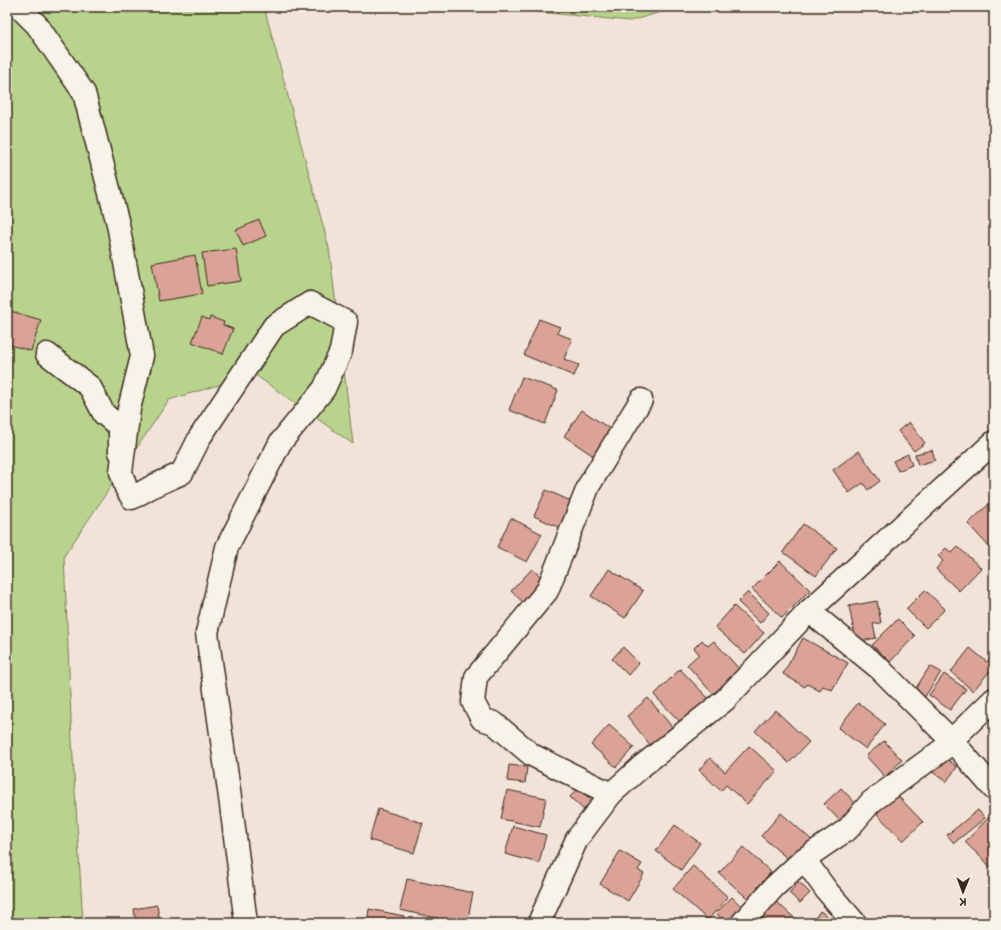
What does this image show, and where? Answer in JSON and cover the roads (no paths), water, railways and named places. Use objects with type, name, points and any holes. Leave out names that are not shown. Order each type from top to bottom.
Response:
[{"type":"street","points":[[19,7],[37,26],[84,93],[118,224],[142,356],[129,409],[121,472]]},
{"type":"street","points":[[47,354],[90,387],[104,414],[120,427],[121,472],[126,488],[132,498],[153,486],[182,473],[200,436],[274,326],[310,303],[346,322],[341,351],[324,389],[280,443],[228,547],[207,633],[246,923]]},
{"type":"street","points":[[611,794],[532,755],[494,723],[482,719],[473,702],[476,677],[547,590],[589,485],[641,400]]},
{"type":"street","points":[[541,923],[541,918],[577,839],[611,794],[642,766],[725,700],[809,611],[994,442]]},
{"type":"street","points":[[809,611],[880,669],[953,742],[994,789]]},
{"type":"street","points":[[742,923],[774,887],[804,859],[848,829],[871,802],[953,742],[959,733],[994,699]]},
{"type":"street","points":[[804,859],[827,891],[855,923]]}]
